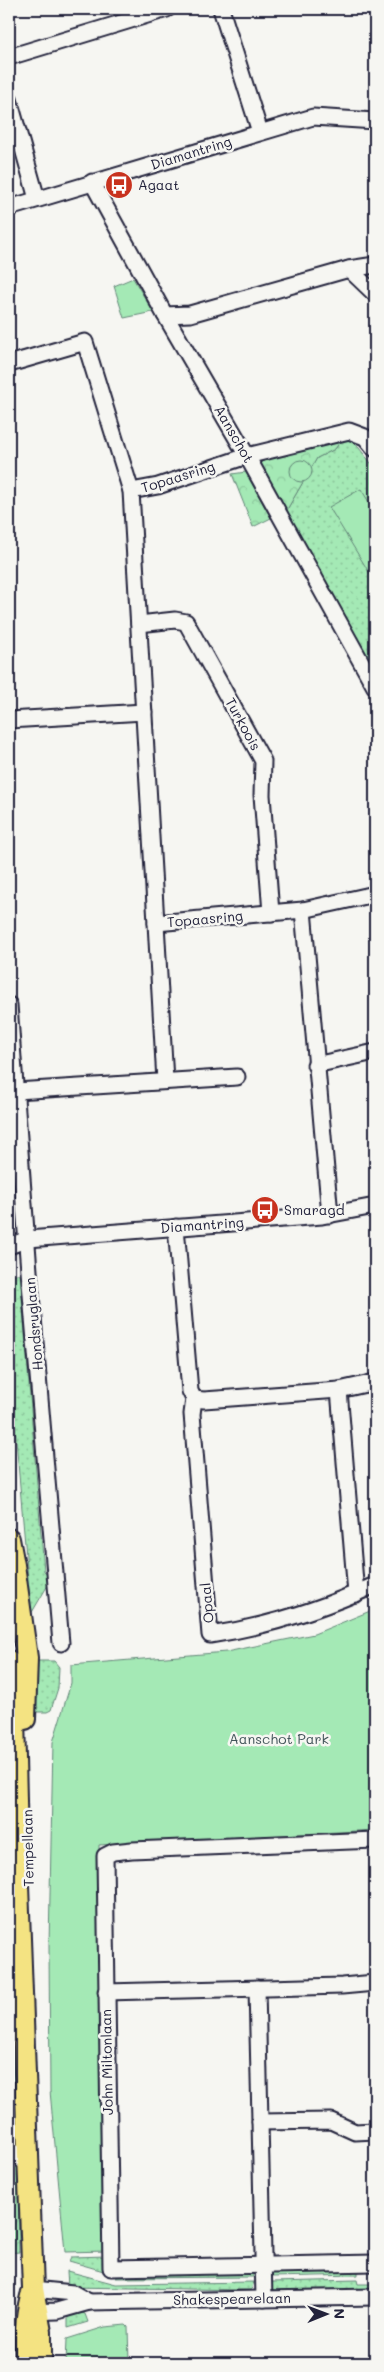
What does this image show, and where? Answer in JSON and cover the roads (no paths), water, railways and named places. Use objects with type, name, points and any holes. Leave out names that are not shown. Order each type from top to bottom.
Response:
[{"type":"main road","points":[[9,1539],[27,1658],[13,1684]]},
{"type":"main road","name":"Tempellaan","points":[[13,1684],[12,1804],[30,2167],[33,2289],[26,2363]]},
{"type":"main road","name":"Tempellaan","points":[[13,1684],[29,1882],[23,2008]]},
{"type":"main road","name":"Tempellaan","points":[[32,2312],[41,2332],[41,2363]]},
{"type":"street","points":[[9,56],[167,9]]},
{"type":"street","points":[[221,9],[260,132]]},
{"type":"street","points":[[9,99],[38,199]]},
{"type":"street","name":"Diamantring","points":[[9,208],[313,117],[375,121]]},
{"type":"street","name":"Aanschot","points":[[92,182],[164,315],[247,456],[375,688]]},
{"type":"street","points":[[164,315],[190,314],[349,269],[375,265]]},
{"type":"street","points":[[349,269],[375,294]]},
{"type":"street","points":[[9,364],[85,342],[131,491]]},
{"type":"street","name":"Topaasring","points":[[375,449],[365,436],[349,431],[247,456],[158,486],[131,491],[156,923],[303,910],[375,894]]},
{"type":"street","name":"Turkoois","points":[[139,624],[175,620],[186,622],[263,762],[262,795],[271,912]]},
{"type":"street","points":[[9,720],[144,712]]},
{"type":"street","points":[[303,910],[315,1065],[330,1215]]},
{"type":"street","points":[[156,923],[165,1081]]},
{"type":"street","name":"Hondsruglaan","points":[[9,1005],[61,1643]]},
{"type":"street","points":[[315,1065],[375,1052]]},
{"type":"street","points":[[16,1091],[237,1077]]},
{"type":"street","name":"Diamantring","points":[[9,1246],[28,1239],[330,1215],[375,1206]]},
{"type":"street","points":[[176,1227],[190,1391],[194,1399],[204,1400],[339,1390],[375,1382]]},
{"type":"street","name":"Diamantring","points":[[9,1235],[28,1239]]},
{"type":"street","points":[[339,1390],[356,1594]]},
{"type":"street","name":"Opaal","points":[[194,1399],[192,1414],[210,1634],[234,1631],[290,1616],[356,1594],[375,1585]]},
{"type":"street","name":"John Miltonlaan","points":[[263,2266],[111,2268],[105,1856],[113,1852],[132,1850],[375,1840]]},
{"type":"street","points":[[106,1992],[342,1986],[375,1983]]},
{"type":"street","points":[[257,1988],[264,2298]]},
{"type":"street","points":[[260,2122],[331,2121],[355,2132],[375,2131]]},
{"type":"street","points":[[9,2148],[30,2167]]},
{"type":"street","points":[[263,2266],[375,2263]]},
{"type":"street","name":"Shakespearelaan","points":[[33,2289],[73,2293],[89,2302]]},
{"type":"street","name":"Shakespearelaan","points":[[32,2312],[57,2311],[89,2302],[375,2297]]},
{"type":"place","name":"Agaat","points":[[119,185]]},
{"type":"place","name":"Smaragd","points":[[265,1210]]},
{"type":"park label","name":"Aanschot Park","points":[[279,1739]]}]
